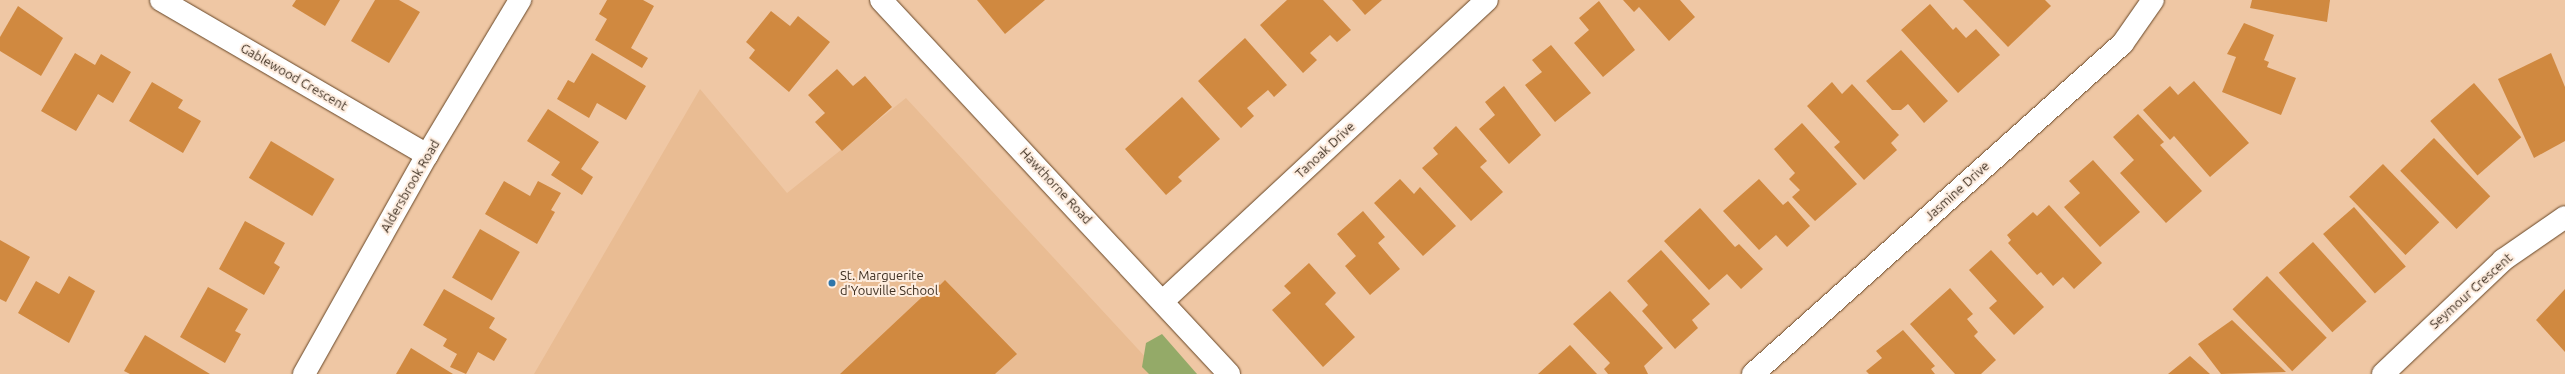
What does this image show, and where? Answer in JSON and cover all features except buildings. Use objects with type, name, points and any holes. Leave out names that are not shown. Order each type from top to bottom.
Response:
[{"type":"street","name":"Gablewood Crescent","points":[[161,0],[427,155]]},
{"type":"street","name":"Aldersbrook Road","points":[[304,374],[427,155],[520,0]]},
{"type":"street","name":"Hawthorne Road","points":[[881,0],[1163,301],[1229,374]]},
{"type":"street","name":"Tanoak Drive","points":[[1163,301],[1487,0]]},
{"type":"street","name":"Jasmine Drive","points":[[1753,374],[2123,43],[2153,0]]},
{"type":"street","name":"Seymour Crescent","points":[[2383,374],[2503,260],[2565,217]]},
{"type":"shaded area","name":"St. Marguerite d'Youville School","points":[[700,89],[787,193],[906,98],[1161,374],[534,374]]},
{"type":"green space","points":[[1162,334],[1197,374],[1149,374],[1142,367],[1146,343]]},
{"type":"place","name":"St. Marguerite d'Youville School","points":[[832,283]]}]
